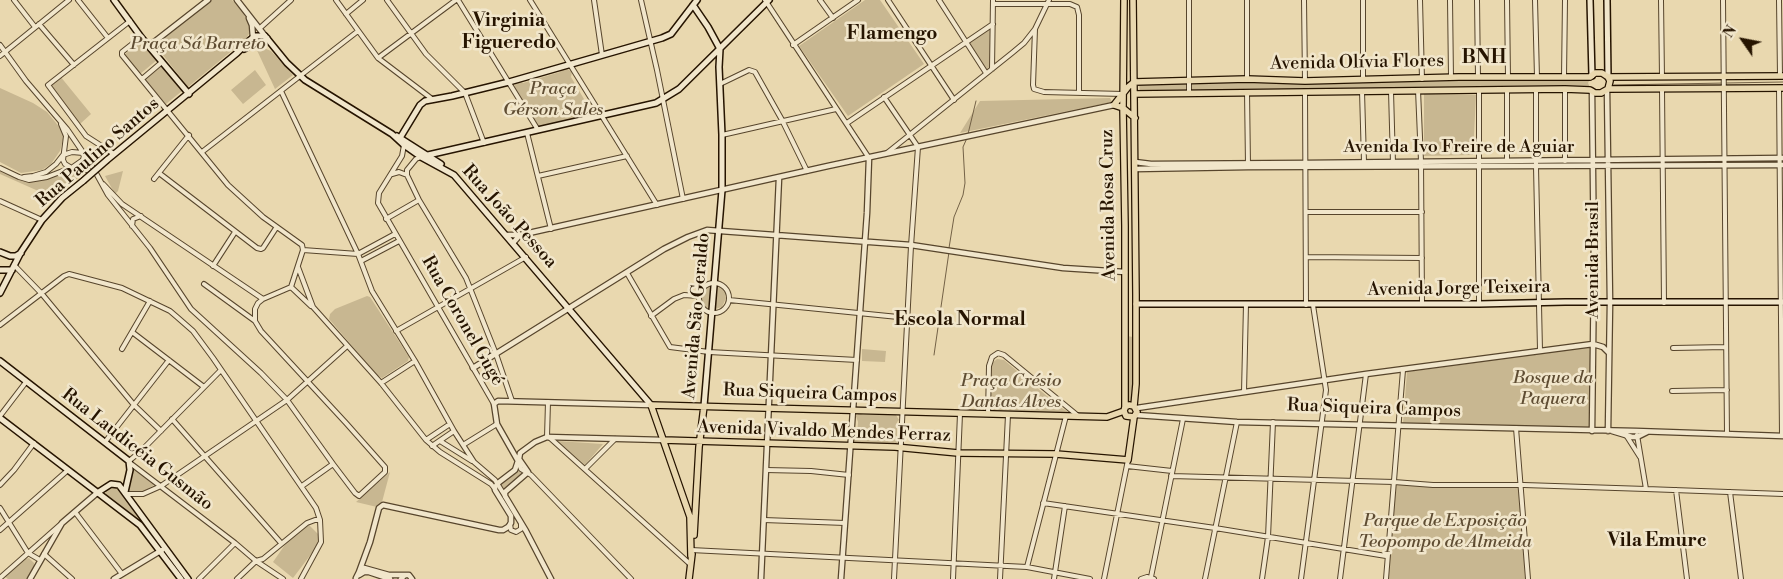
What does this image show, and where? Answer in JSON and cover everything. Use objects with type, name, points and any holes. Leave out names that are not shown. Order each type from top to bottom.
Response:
[{"type":"main road","points":[[114,0],[189,94]]},
{"type":"main road","points":[[400,138],[420,105],[425,101],[509,82],[662,38],[671,34],[697,0]]},
{"type":"main road","name":"Avenida Rosa Cruz","points":[[1124,0],[1124,410]]},
{"type":"main road","name":"Avenida Rosa Cruz","points":[[1128,463],[1135,411],[1136,384],[1136,92],[1134,82],[1133,0]]},
{"type":"main road","name":"Avenida Brasil","points":[[1590,0],[1591,76],[1588,84],[1591,90]]},
{"type":"main road","name":"Avenida Brasil","points":[[1607,0],[1608,77],[1610,81],[1607,90]]},
{"type":"main road","points":[[424,156],[656,103],[680,89],[767,1]]},
{"type":"main road","name":"Avenida São Geraldo","points":[[689,579],[697,505],[700,442],[708,352],[716,283],[722,190],[720,49],[693,5]]},
{"type":"main road","points":[[252,35],[266,37]]},
{"type":"main road","points":[[252,35],[258,44],[279,53]]},
{"type":"main road","name":"Rua Paulino Santos","points":[[238,53],[252,35]]},
{"type":"main road","name":"Rua Paulino Santos","points":[[0,292],[21,252],[42,220],[62,198],[238,53],[252,44],[264,42],[266,37]]},
{"type":"main road","name":"Rua João Pessoa","points":[[266,37],[300,76],[392,134],[404,145],[450,172],[460,181],[652,405],[686,504],[691,530],[691,552]]},
{"type":"main road","name":"Avenida Olívia Flores","points":[[1134,82],[1247,79],[1305,81],[1451,77],[1564,77],[1591,76],[1602,73],[1608,77],[1782,76]]},
{"type":"main road","points":[[1459,77],[1459,90]]},
{"type":"main road","points":[[1467,78],[1468,91]]},
{"type":"main road","points":[[1123,79],[1128,87],[1136,92]]},
{"type":"main road","points":[[1134,82],[1114,105],[1123,108],[1135,118]]},
{"type":"main road","name":"Avenida Olívia Flores","points":[[1136,92],[1507,91],[1565,89],[1591,90],[1601,93],[1607,90],[1781,88]]},
{"type":"main road","points":[[392,134],[424,156],[440,163],[450,172]]},
{"type":"main road","points":[[400,138],[404,145]]},
{"type":"main road","points":[[440,153],[437,160],[440,163]]},
{"type":"main road","points":[[1125,190],[1129,186],[1135,190]]},
{"type":"main road","points":[[2,253],[13,256],[21,252]]},
{"type":"main road","points":[[0,270],[13,267],[2,253]]},
{"type":"main road","name":"Avenida Jorge Teixeira","points":[[1136,304],[1313,305],[1538,302],[1782,302]]},
{"type":"main road","points":[[1125,332],[1130,335],[1136,331]]},
{"type":"main road","name":"Rua Laudicéia Gusmão","points":[[0,361],[129,462]]},
{"type":"main road","name":"Rua Siqueira Campos","points":[[652,405],[1078,417],[1107,417],[1124,410]]},
{"type":"main road","points":[[1129,405],[1135,411],[1127,417],[1124,410],[1129,405]]},
{"type":"main road","points":[[0,417],[140,525],[188,579]]},
{"type":"main road","name":"Avenida Vivaldo Mendes Ferraz","points":[[663,440],[768,442],[900,448],[958,453],[1056,454],[1128,463]]},
{"type":"main road","points":[[126,493],[129,462]]},
{"type":"main road","points":[[97,493],[104,487],[117,483],[126,493],[181,579]]},
{"type":"main road","points":[[104,487],[105,498]]},
{"type":"main road","points":[[686,504],[692,500],[697,505]]},
{"type":"street","points":[[14,0],[74,65]]},
{"type":"street","points":[[78,0],[108,38]]},
{"type":"street","points":[[149,46],[208,0]]},
{"type":"street","points":[[237,0],[266,37]]},
{"type":"street","points":[[260,28],[291,0]]},
{"type":"street","points":[[336,0],[378,58],[432,99]]},
{"type":"street","points":[[346,14],[362,0]]},
{"type":"street","points":[[388,0],[426,54],[464,93],[484,143]]},
{"type":"street","points":[[378,58],[457,0],[538,130]]},
{"type":"street","points":[[530,0],[569,64],[604,116],[657,205]]},
{"type":"street","points":[[594,0],[602,55]]},
{"type":"street","points":[[641,0],[683,199]]},
{"type":"street","name":"Avenida São Geraldo","points":[[690,0],[693,5]]},
{"type":"street","points":[[820,0],[833,18]]},
{"type":"street","points":[[793,45],[858,0]]},
{"type":"street","points":[[888,0],[954,100]]},
{"type":"street","points":[[939,0],[986,74]]},
{"type":"street","points":[[1189,0],[1189,92]]},
{"type":"street","points":[[1247,0],[1247,79]]},
{"type":"street","points":[[1304,0],[1305,81]]},
{"type":"street","points":[[1363,0],[1363,79]]},
{"type":"street","points":[[1420,0],[1422,79]]},
{"type":"street","points":[[1450,0],[1451,77]]},
{"type":"street","points":[[1478,0],[1478,77]]},
{"type":"street","points":[[1508,0],[1508,77]]},
{"type":"street","points":[[1535,0],[1537,77]]},
{"type":"street","points":[[1564,77],[1565,0]]},
{"type":"street","points":[[1661,0],[1662,77]]},
{"type":"street","points":[[1723,0],[1727,434]]},
{"type":"street","points":[[1780,0],[1782,76]]},
{"type":"street","points":[[0,56],[66,1]]},
{"type":"street","points":[[767,1],[793,45],[869,158],[870,170],[856,360],[852,446],[841,579]]},
{"type":"street","points":[[992,68],[993,2],[1072,4],[1078,9],[1079,93]]},
{"type":"street","points":[[887,153],[1024,42],[1035,29],[1048,2]]},
{"type":"street","points":[[247,12],[252,25],[252,35]]},
{"type":"street","points":[[114,154],[86,136],[48,86],[130,21]]},
{"type":"street","points":[[847,123],[993,24]]},
{"type":"street","points":[[1035,29],[1034,88],[1038,92],[1123,94]]},
{"type":"street","points":[[202,152],[358,31]]},
{"type":"street","points":[[142,37],[121,53],[240,197],[276,228],[300,244],[303,250],[290,287],[263,299],[255,309],[256,321]]},
{"type":"street","points":[[0,45],[84,154],[108,195],[150,248],[191,309],[287,400],[333,464],[359,496],[385,472],[386,469],[383,464],[262,331],[256,321],[204,284]]},
{"type":"street","points":[[142,79],[162,62]]},
{"type":"street","points":[[720,84],[748,71],[753,71],[782,120],[807,171]]},
{"type":"street","points":[[1781,88],[1782,436]]},
{"type":"street","points":[[1565,89],[1565,161]]},
{"type":"street","points":[[1662,89],[1664,303]]},
{"type":"street","points":[[1418,90],[1422,212],[1422,304]]},
{"type":"street","points":[[1536,90],[1540,350]]},
{"type":"street","name":"Avenida Brasil","points":[[1591,90],[1594,257],[1592,431]]},
{"type":"street","name":"Avenida Brasil","points":[[1607,90],[1610,431]]},
{"type":"street","points":[[281,91],[358,254],[372,291],[474,462]]},
{"type":"street","points":[[1362,91],[1364,162]]},
{"type":"street","points":[[1391,91],[1393,163]]},
{"type":"street","points":[[1479,91],[1479,304]]},
{"type":"street","points":[[1507,91],[1507,161]]},
{"type":"street","points":[[1247,92],[1248,165]]},
{"type":"street","points":[[1305,92],[1306,305]]},
{"type":"street","points":[[884,97],[918,147],[911,245],[894,579]]},
{"type":"street","points":[[507,235],[520,235],[551,229],[887,153],[1114,105]]},
{"type":"street","points":[[722,135],[836,109]]},
{"type":"street","points":[[59,120],[66,136],[63,155],[64,163],[95,173]]},
{"type":"street","points":[[527,134],[551,229]]},
{"type":"street","points":[[154,179],[189,136]]},
{"type":"street","points":[[392,174],[402,156],[404,145]]},
{"type":"street","points":[[19,177],[46,172],[63,155],[72,152],[84,154]]},
{"type":"street","points":[[0,168],[29,180],[39,179],[72,167],[83,160],[84,154]]},
{"type":"street","points":[[424,156],[416,159],[407,170],[407,176],[471,288],[512,401]]},
{"type":"street","points":[[538,176],[627,156]]},
{"type":"street","name":"Avenida Ivo Freire de Aguiar","points":[[1135,169],[1248,165],[1663,163],[1781,158]]},
{"type":"street","name":"Avenida Ivo Freire de Aguiar","points":[[1479,164],[1507,161],[1536,164],[1565,161],[1592,163]]},
{"type":"street","name":"Avenida Ivo Freire de Aguiar","points":[[1135,162],[1194,166]]},
{"type":"street","name":"Avenida Ivo Freire de Aguiar","points":[[1305,166],[1364,162],[1421,164]]},
{"type":"street","name":"Avenida Ivo Freire de Aguiar","points":[[1663,163],[1724,166],[1781,165]]},
{"type":"street","points":[[392,174],[400,172],[407,176]]},
{"type":"street","points":[[159,173],[261,249],[276,228]]},
{"type":"street","name":"Rua Coronel Gugé","points":[[392,174],[379,193],[378,203],[494,404],[497,424],[517,464]]},
{"type":"street","points":[[98,178],[122,204],[263,299]]},
{"type":"street","points":[[761,579],[779,178]]},
{"type":"street","points":[[411,204],[414,190]]},
{"type":"street","points":[[386,219],[419,200]]},
{"type":"street","points":[[0,201],[42,220]]},
{"type":"street","points":[[1306,212],[1422,212]]},
{"type":"street","points":[[132,226],[133,220],[141,216]]},
{"type":"street","points":[[473,368],[688,236],[707,230],[911,245],[1063,268],[1125,272]]},
{"type":"street","points":[[212,266],[236,232]]},
{"type":"street","points":[[303,250],[358,254],[395,234]]},
{"type":"street","points":[[514,243],[520,235]]},
{"type":"street","points":[[361,261],[399,241]]},
{"type":"street","points":[[396,331],[526,257]]},
{"type":"street","points":[[1306,257],[1422,258]]},
{"type":"street","points":[[13,267],[42,294],[134,405],[161,431]]},
{"type":"street","points":[[298,267],[313,307]]},
{"type":"street","points":[[627,273],[670,347],[708,352],[856,360]]},
{"type":"street","points":[[0,325],[69,274],[115,285],[170,311],[193,332],[316,508],[320,520],[321,542],[301,579]]},
{"type":"street","points":[[716,283],[728,292],[729,300],[724,309],[712,314],[702,307],[698,296],[707,284],[716,283]]},
{"type":"street","points":[[290,287],[313,307],[381,383],[432,446],[491,484],[510,513],[511,530],[516,532],[521,529],[521,523]]},
{"type":"street","points":[[651,316],[679,296],[689,294],[698,296]]},
{"type":"street","points":[[729,300],[908,318]]},
{"type":"street","points":[[122,349],[150,301]]},
{"type":"street","points":[[1244,392],[1246,304]]},
{"type":"street","points":[[1301,579],[1325,400],[1325,380],[1313,305]]},
{"type":"street","points":[[132,332],[204,387]]},
{"type":"street","points":[[1135,411],[1244,392],[1540,350],[1593,344],[1603,347],[1609,353]]},
{"type":"street","points":[[126,493],[138,495],[161,486],[287,400],[347,346]]},
{"type":"street","points":[[1673,348],[1726,348]]},
{"type":"street","points":[[988,414],[989,366],[992,357],[998,353],[1004,355],[1078,417]]},
{"type":"street","points":[[105,442],[169,360]]},
{"type":"street","points":[[381,383],[415,361]]},
{"type":"street","points":[[129,462],[221,370]]},
{"type":"street","points":[[1386,579],[1386,556],[1403,370]]},
{"type":"street","points":[[1340,579],[1366,374]]},
{"type":"street","points":[[0,417],[26,382]]},
{"type":"street","points":[[1672,391],[1727,390]]},
{"type":"street","name":"Rua Siqueira Campos","points":[[494,404],[500,400],[652,405]]},
{"type":"street","points":[[548,402],[548,437],[690,564]]},
{"type":"street","name":"Rua Siqueira Campos","points":[[1135,411],[1183,418],[1237,422],[1360,423],[1610,431],[1637,436],[1648,432]]},
{"type":"street","points":[[953,579],[960,414]]},
{"type":"street","points":[[1000,579],[1008,415]]},
{"type":"street","points":[[1027,567],[1066,416]]},
{"type":"street","points":[[1141,579],[1152,578],[1161,520],[1183,418]]},
{"type":"street","points":[[172,419],[281,543]]},
{"type":"street","points":[[1262,579],[1268,537],[1273,421]]},
{"type":"street","points":[[426,440],[449,422]]},
{"type":"street","points":[[1205,579],[1237,422]]},
{"type":"street","points":[[462,443],[497,424]]},
{"type":"street","points":[[1516,428],[1528,579]]},
{"type":"street","points":[[432,446],[454,430]]},
{"type":"street","points":[[1636,430],[1646,489]]},
{"type":"street","name":"Rua Siqueira Campos","points":[[1626,433],[1636,430],[1648,432],[1782,436]]},
{"type":"street","points":[[1626,433],[1641,459]]},
{"type":"street","points":[[449,434],[462,443]]},
{"type":"street","name":"Avenida Vivaldo Mendes Ferraz","points":[[522,452],[535,442],[548,437],[663,440]]},
{"type":"street","points":[[585,469],[615,439]]},
{"type":"street","points":[[440,441],[474,462],[498,483],[551,579]]},
{"type":"street","points":[[0,485],[6,480],[34,443]]},
{"type":"street","points":[[512,452],[516,454],[522,452]]},
{"type":"street","points":[[522,452],[519,459],[528,472],[631,579]]},
{"type":"street","name":"Rua Laudicéia Gusmão","points":[[129,462],[256,561],[283,579]]},
{"type":"street","points":[[1104,579],[1128,463],[1172,471]]},
{"type":"street","points":[[302,486],[333,464]]},
{"type":"street","points":[[495,490],[498,483],[515,470],[517,464],[528,472]]},
{"type":"street","points":[[0,530],[68,470]]},
{"type":"street","points":[[766,470],[811,471],[849,475]]},
{"type":"street","points":[[505,494],[528,472]]},
{"type":"street","points":[[0,476],[6,480]]},
{"type":"street","points":[[1171,476],[1783,494]]},
{"type":"street","points":[[1676,490],[1687,579]]},
{"type":"street","points":[[1730,492],[1741,579]]},
{"type":"street","points":[[2,578],[97,493]]},
{"type":"street","points":[[1044,503],[1386,556]]},
{"type":"street","points":[[362,572],[379,510],[383,505],[499,530],[503,530],[516,520],[521,523]]},
{"type":"street","points":[[1054,579],[1065,506]]},
{"type":"street","points":[[0,508],[28,553],[40,560]]},
{"type":"street","points":[[74,512],[122,574]]},
{"type":"street","points":[[237,579],[256,561],[263,559],[307,523],[320,520]]},
{"type":"street","points":[[764,520],[845,523]]},
{"type":"street","points":[[30,579],[62,523]]},
{"type":"street","points":[[199,579],[235,543]]},
{"type":"street","points":[[114,579],[163,550]]},
{"type":"street","points":[[691,552],[762,553],[1000,565],[1027,567],[1090,579]]},
{"type":"street","points":[[44,554],[72,579]]},
{"type":"street","points":[[356,579],[364,568],[389,575],[408,576],[412,579]]},
{"type":"street","points":[[362,572],[390,579]]},
{"type":"green space","name":"Praça Sá Barreto","points":[[212,0],[232,0],[242,11],[250,26],[249,34],[245,40],[188,87],[155,45]]},
{"type":"green space","points":[[865,0],[880,0],[924,64],[848,116],[799,46]]},
{"type":"green space","points":[[991,27],[990,66],[988,69],[985,69],[969,41]]},
{"type":"green space","name":"Praça Sá Barreto","points":[[141,41],[157,60],[140,74],[124,55]]},
{"type":"green space","name":"Praça Sá Barreto","points":[[255,46],[271,51],[293,75],[275,89]]},
{"type":"green space","name":"Praça Sá Barreto","points":[[161,66],[182,91],[166,104],[145,80]]},
{"type":"green space","name":"Praça Gérson Sales","points":[[566,68],[572,72],[571,77],[591,111],[595,112],[591,117],[539,128],[514,89],[515,83],[519,81],[523,83],[560,72]]},
{"type":"green space","points":[[255,70],[266,85],[243,104],[231,90]]},
{"type":"green space","points":[[60,76],[91,114],[80,124],[51,85]]},
{"type":"green space","points":[[1591,77],[1588,83],[1591,90],[1140,92],[1139,84],[1141,82]]},
{"type":"green space","points":[[0,88],[33,103],[47,112],[61,129],[64,136],[60,151],[51,164],[42,170],[21,173],[0,162]]},
{"type":"green space","points":[[1424,94],[1476,95],[1473,155],[1424,156]]},
{"type":"green space","points":[[1110,98],[1112,102],[960,133],[980,101]]},
{"type":"green space","points":[[76,168],[86,171],[54,198],[0,174],[0,170],[35,181]]},
{"type":"green space","points":[[123,171],[118,191],[115,194],[105,176]]},
{"type":"green space","points":[[709,282],[713,282],[708,308],[703,305],[700,299],[700,291]]},
{"type":"green space","points":[[719,283],[725,289],[726,298],[722,307],[715,309]]},
{"type":"green space","points":[[367,296],[370,297],[409,357],[408,361],[382,378],[377,375],[329,319],[330,314],[335,309]]},
{"type":"green space","points":[[1127,336],[1133,337],[1133,401],[1126,401]]},
{"type":"green space","name":"Bosque da Paquera","points":[[1590,347],[1592,428],[1403,423],[1407,372]]},
{"type":"green space","points":[[862,349],[886,351],[885,362],[862,361]]},
{"type":"green space","name":"Praça Crésio Dantas Alves","points":[[997,359],[1004,360],[1060,407],[1072,414],[990,412],[991,364]]},
{"type":"green space","points":[[859,413],[863,415],[896,415],[899,420],[897,422],[897,436],[899,441],[895,445],[862,442],[857,444],[854,441],[854,437],[857,436],[858,422],[856,416]]},
{"type":"green space","points":[[557,441],[603,444],[585,465]]},
{"type":"green space","points":[[518,464],[527,472],[504,492],[499,483]]},
{"type":"green space","points":[[131,467],[154,485],[141,493],[130,492],[127,487]]},
{"type":"green space","points":[[390,472],[382,502],[377,507],[356,502]]},
{"type":"green space","name":"Parque de Exposição Teopompo de Almeida","points":[[1394,482],[1521,485],[1525,579],[1388,579]]},
{"type":"green space","points":[[114,484],[125,493],[128,502],[161,544],[160,548],[142,523],[106,495],[106,489]]},
{"type":"green space","points":[[308,524],[320,536],[318,545],[293,578],[273,562],[289,539]]},
{"type":"green space","points":[[29,558],[34,563],[34,567],[27,579],[8,579],[4,576],[25,559]]},
{"type":"waterway","points":[[1614,85],[1783,82]]},
{"type":"waterway","points":[[968,134],[976,101]]},
{"type":"waterway","points":[[949,248],[954,217],[963,195],[965,183],[963,147],[967,138]]},
{"type":"waterway","points":[[934,355],[949,252]]},
{"type":"district","name":"Virginia Figueredo","points":[[509,32]]},
{"type":"district","name":"Flamengo","points":[[892,34]]},
{"type":"district","name":"BNH","points":[[1484,58]]},
{"type":"district","name":"Escola Normal","points":[[960,320]]},
{"type":"district","name":"Vila Emurc","points":[[1657,541]]}]
